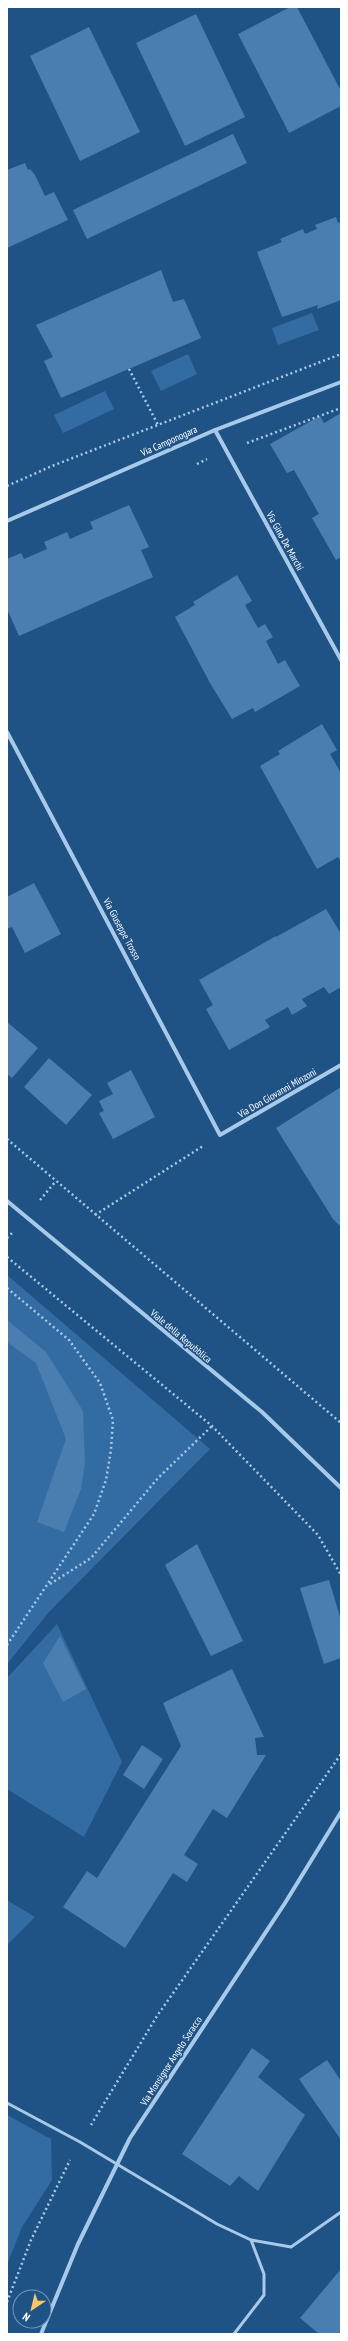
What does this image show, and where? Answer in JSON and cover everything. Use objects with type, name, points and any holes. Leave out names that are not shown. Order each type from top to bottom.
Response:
[{"type":"street","name":"Via Camponogara","points":[[7,521],[215,430],[341,382]]},
{"type":"street","name":"Via Gino De Marchi","points":[[215,430],[341,660]]},
{"type":"street","name":"Via Giuseppe Trosso","points":[[7,732],[220,1135]]},
{"type":"street","name":"Via Don Giovanni Minzoni","points":[[220,1135],[341,1065]]},
{"type":"street","name":"Viale della Repubblica","points":[[7,1201],[262,1412],[341,1488]]},
{"type":"street","name":"Via Monsignor Angelo Soracco","points":[[41,2334],[78,2244],[130,2138],[285,1903],[341,1812]]},
{"type":"lane","points":[[7,2103],[80,2142],[217,2224],[251,2240],[290,2247],[341,2212]]},
{"type":"lane","points":[[234,2334],[264,2295],[264,2274],[251,2240]]},
{"type":"path","points":[[7,486],[52,466],[341,354]]},
{"type":"path","points":[[129,369],[158,425]]},
{"type":"path","points":[[190,466],[341,408]]},
{"type":"path","points":[[95,1215],[220,1135]]},
{"type":"path","points":[[7,1139],[341,1422]]},
{"type":"path","points":[[7,1257],[212,1426],[318,1535],[341,1575]]},
{"type":"path","points":[[7,1288],[69,1340],[100,1383],[113,1420],[111,1450],[106,1480],[94,1514],[7,1645]]},
{"type":"path","points":[[48,1585],[91,1558],[158,1478],[212,1426]]},
{"type":"path","points":[[7,2302],[31,2240],[80,2142],[157,2016],[341,1754]]},
{"type":"shaded area","points":[[312,313],[319,330],[278,345],[272,328]]},
{"type":"shaded area","points":[[188,354],[197,374],[161,391],[151,371]]},
{"type":"shaded area","points":[[105,391],[114,409],[63,433],[54,415]]},
{"type":"shaded area","points":[[7,1275],[210,1449],[49,1612],[7,1664]]},
{"type":"shaded area","points":[[57,1624],[122,1762],[84,1837],[7,1789],[7,1678]]},
{"type":"shaded area","points":[[7,1900],[35,1917],[8,1944],[7,1944]]},
{"type":"shaded area","points":[[7,2115],[51,2139],[52,2180],[22,2227],[7,2265]]},
{"type":"building","points":[[290,7],[297,7],[341,91],[341,106],[289,133],[238,34]]},
{"type":"building","points":[[196,14],[245,117],[185,146],[136,43]]},
{"type":"building","points":[[89,27],[140,132],[80,161],[30,56]]},
{"type":"building","points":[[233,134],[247,163],[87,239],[73,210]]},
{"type":"building","points":[[25,163],[28,170],[30,169],[35,175],[45,196],[54,192],[68,220],[7,248],[7,170]]},
{"type":"building","points":[[336,217],[338,223],[341,222],[341,300],[317,309],[318,305],[282,317],[257,252],[282,242],[280,239],[303,229],[305,234],[317,229],[315,225]]},
{"type":"building","points":[[161,270],[173,302],[184,299],[201,338],[61,398],[44,361],[53,357],[36,325]]},
{"type":"building","points":[[341,413],[341,557],[336,560],[312,518],[319,514],[294,470],[287,473],[270,444],[320,416],[324,423]]},
{"type":"building","points":[[129,505],[149,547],[141,550],[153,577],[19,636],[7,609],[7,559],[21,553],[24,559],[47,549],[44,542],[67,532],[70,539],[93,529],[90,522]]},
{"type":"building","points":[[237,575],[252,601],[245,605],[258,628],[265,624],[273,637],[266,641],[278,664],[285,660],[300,686],[255,712],[253,708],[232,719],[210,683],[175,617],[195,605],[193,602]]},
{"type":"building","points":[[322,724],[337,750],[330,754],[341,773],[341,862],[338,857],[317,869],[260,766],[280,754],[278,751]]},
{"type":"building","points":[[34,883],[61,934],[25,953],[12,927],[7,929],[7,897]]},
{"type":"building","points":[[326,909],[341,934],[341,987],[329,994],[324,987],[302,999],[307,1006],[292,1015],[288,1007],[265,1020],[270,1027],[229,1050],[206,1009],[213,1005],[199,980]]},
{"type":"building","points":[[7,1022],[38,1048],[12,1078],[7,1074]]},
{"type":"building","points":[[49,1058],[92,1095],[66,1125],[24,1087]]},
{"type":"building","points":[[131,1070],[155,1117],[113,1139],[99,1113],[104,1111],[99,1101],[113,1094],[107,1083]]},
{"type":"building","points":[[341,1087],[341,1227],[333,1219],[276,1128]]},
{"type":"building","points":[[7,1320],[46,1352],[83,1411],[85,1463],[81,1489],[64,1532],[37,1522],[66,1439],[36,1363],[7,1342]]},
{"type":"building","points":[[197,1544],[243,1641],[211,1656],[165,1565]]},
{"type":"building","points":[[329,1580],[341,1620],[341,1658],[324,1664],[300,1588]]},
{"type":"building","points":[[60,1636],[86,1689],[63,1702],[43,1663]]},
{"type":"building","points":[[232,1669],[264,1737],[255,1738],[257,1755],[266,1755],[227,1818],[213,1809],[184,1855],[198,1864],[187,1882],[173,1873],[125,1948],[63,1907],[87,1871],[97,1878],[181,1746],[163,1703]]},
{"type":"building","points":[[142,1745],[163,1759],[144,1789],[123,1775]]},
{"type":"building","points":[[252,2048],[270,2061],[258,2077],[305,2115],[258,2191],[239,2176],[230,2186],[182,2154]]},
{"type":"building","points":[[327,2060],[341,2081],[341,2140],[299,2079]]},
{"type":"building","points":[[341,2269],[341,2334],[319,2334],[300,2318]]}]
